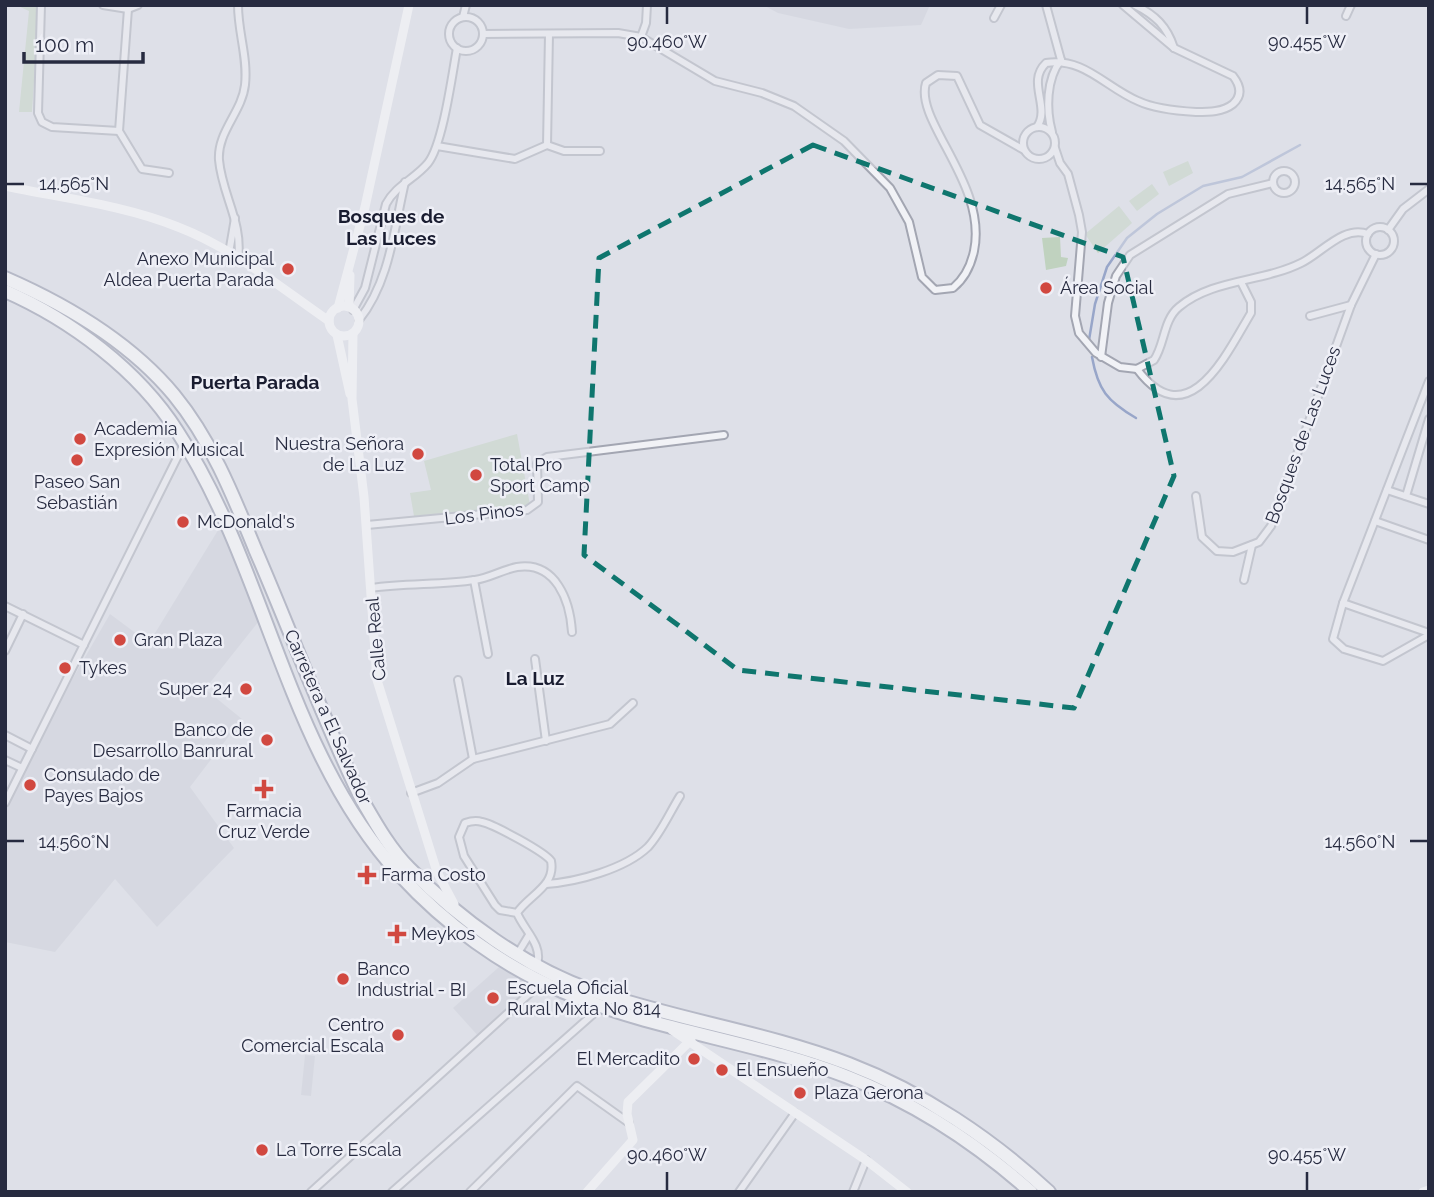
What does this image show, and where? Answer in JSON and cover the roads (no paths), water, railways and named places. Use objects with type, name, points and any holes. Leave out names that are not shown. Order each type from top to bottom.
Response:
[{"type":"highway","name":"Carretera a El Salvador","points":[[5,278],[65,307],[99,329],[154,373],[185,409],[229,486],[356,786],[380,830],[408,867],[464,916],[518,953],[573,983],[621,1000],[849,1064],[933,1105],[1018,1164],[1049,1192]]},
{"type":"highway","name":"Carretera a El Salvador","points":[[5,291],[59,319],[115,362],[156,404],[184,444],[215,502],[314,741],[356,818],[399,875],[447,922],[542,982],[602,1006],[802,1061],[859,1082],[926,1115],[1007,1171],[1031,1192]]},
{"type":"highway","points":[[1007,1171],[1021,1192]]},
{"type":"main road","points":[[338,308],[409,5]]},
{"type":"main road","points":[[5,186],[144,215],[180,227],[229,253],[312,309],[329,321],[337,335],[353,334],[359,320],[351,308],[351,259]]},
{"type":"main road","points":[[312,309],[325,312],[341,295]]},
{"type":"main road","points":[[329,321],[331,313],[338,308],[351,308]]},
{"type":"main road","name":"Calle Real","points":[[352,399],[353,334]]},
{"type":"main road","name":"Calle Real","points":[[337,335],[352,399],[367,525],[377,680],[437,872],[446,892],[464,916]]},
{"type":"main road","points":[[422,879],[437,872]]},
{"type":"main road","points":[[662,1023],[866,1160],[906,1191]]},
{"type":"main road","points":[[587,1192],[632,1143],[634,1137],[629,1123],[628,1102],[688,1041],[702,1035]]},
{"type":"main road","points":[[1423,1192],[1429,1189]]},
{"type":"street","points":[[41,5],[38,113],[42,122],[52,127],[119,131]]},
{"type":"street","points":[[103,5],[128,9],[138,5]]},
{"type":"street","points":[[238,5],[239,27],[246,59],[245,87],[219,150],[224,183],[241,241],[238,259]]},
{"type":"street","points":[[466,5],[463,17],[454,22],[449,31],[451,41],[457,48],[474,48],[483,34]]},
{"type":"street","points":[[640,37],[646,23],[647,5]]},
{"type":"street","points":[[994,18],[1001,5]]},
{"type":"street","points":[[1046,5],[1061,60]]},
{"type":"street","points":[[1006,139],[1026,134],[1037,127],[1042,118],[1037,87],[1039,71],[1046,63],[1061,60],[1076,63],[1140,103],[1208,112],[1225,109],[1235,102],[1240,94],[1239,84],[1233,76],[1193,60],[1174,48],[1123,5]]},
{"type":"street","points":[[1135,5],[1157,18],[1166,29],[1174,48]]},
{"type":"street","points":[[1346,16],[1351,5]]},
{"type":"street","points":[[128,9],[119,131],[142,169],[169,173]]},
{"type":"street","points":[[463,17],[479,23],[483,34]]},
{"type":"street","points":[[483,34],[618,33],[640,37],[715,81],[780,99],[820,122],[844,141],[890,188],[901,204],[912,230],[922,277],[935,290],[953,288],[969,268],[975,246],[975,216],[972,199],[960,170],[929,112],[923,93],[926,83],[938,75],[957,76],[980,125],[1035,159],[1047,158],[1060,163]]},
{"type":"street","points":[[547,145],[549,34]]},
{"type":"street","points":[[351,308],[365,288],[386,204],[392,192],[428,163],[436,146],[457,48]]},
{"type":"street","points":[[1061,60],[1054,69],[1049,97],[1055,148],[1060,163],[1068,174],[1078,204],[1082,232],[1075,324],[1084,342],[1101,357],[1120,366],[1137,369],[1154,360],[1177,309],[1203,293],[1276,274],[1302,262],[1345,234],[1360,231],[1368,234]]},
{"type":"street","points":[[1037,127],[1052,133]]},
{"type":"street","points":[[1024,150],[1026,134]]},
{"type":"street","points":[[436,146],[515,159],[547,145],[564,151],[600,151]]},
{"type":"street","points":[[1047,158],[1055,148]]},
{"type":"street","points":[[359,320],[372,301],[388,260],[405,182]]},
{"type":"street","points":[[1101,357],[1108,303],[1116,276],[1130,255],[1228,194],[1273,183]]},
{"type":"street","points":[[1388,230],[1403,209],[1429,189]]},
{"type":"street","points":[[229,253],[235,216]]},
{"type":"street","points":[[1375,228],[1388,230],[1393,239],[1392,247],[1384,254],[1376,254],[1368,247],[1368,234],[1375,228]]},
{"type":"street","name":"Bosques de Las Luces","points":[[1252,545],[1259,542],[1271,526],[1351,305],[1376,254]]},
{"type":"street","points":[[1137,369],[1146,381],[1173,394],[1197,390],[1209,380],[1251,313],[1251,302],[1241,282]]},
{"type":"street","points":[[1310,316],[1351,305]]},
{"type":"street","points":[[1429,382],[1343,603],[1333,639],[1344,649],[1382,661],[1429,634]]},
{"type":"street","points":[[1406,496],[1429,419]]},
{"type":"street","name":"Los Pinos","points":[[367,525],[527,510],[538,502],[537,463],[547,457],[724,435]]},
{"type":"street","points":[[6,801],[184,444]]},
{"type":"street","points":[[1387,491],[1429,504]]},
{"type":"street","points":[[1196,496],[1202,537],[1217,551],[1233,552],[1252,545]]},
{"type":"street","points":[[1375,521],[1429,540]]},
{"type":"street","points":[[1244,580],[1252,545]]},
{"type":"street","points":[[371,588],[474,580],[516,567],[527,567],[552,576],[566,598],[572,632]]},
{"type":"street","points":[[474,580],[488,654]]},
{"type":"street","points":[[1343,603],[1429,634]]},
{"type":"street","points":[[5,606],[84,645]]},
{"type":"street","points":[[5,651],[23,614]]},
{"type":"street","points":[[536,659],[546,741]]},
{"type":"street","points":[[457,680],[473,760]]},
{"type":"street","points":[[411,793],[438,783],[473,760],[610,724],[633,703]]},
{"type":"street","points":[[5,735],[32,748]]},
{"type":"street","points":[[5,760],[22,768]]},
{"type":"street","points":[[517,913],[525,901],[546,884],[578,878],[635,857],[649,846],[680,796]]},
{"type":"street","points":[[517,913],[500,910],[495,905],[464,856],[459,837],[466,823],[486,823],[546,854],[552,866],[546,884]]},
{"type":"street","points":[[517,913],[540,955],[537,964]]},
{"type":"street","points":[[518,953],[529,935]]},
{"type":"street","points":[[311,1192],[542,982]]},
{"type":"street","points":[[392,1192],[602,1006]]},
{"type":"street","points":[[470,1192],[577,1086],[629,1123]]},
{"type":"street","points":[[739,1192],[795,1113]]},
{"type":"street","points":[[853,1192],[866,1160]]},
{"type":"waterway","points":[[1089,340],[1095,304],[1107,267],[1127,238],[1157,214],[1203,186],[1242,177],[1300,145]]},
{"type":"waterway","points":[[1092,357],[1097,378],[1105,394],[1136,418]]},
{"type":"place","name":"Anexo Municipal Aldea Puerta Parada","points":[[288,269]]},
{"type":"place","name":"Área Social","points":[[1046,288]]},
{"type":"place","name":"Academia Expresión Musical","points":[[80,439]]},
{"type":"place","name":"Nuestra Señora de La Luz","points":[[418,454]]},
{"type":"place","name":"Paseo San Sebastián","points":[[77,460]]},
{"type":"place","name":"Total Pro Sport Camp","points":[[476,475]]},
{"type":"place","name":"McDonald's","points":[[183,522]]},
{"type":"place","name":"Gran Plaza","points":[[120,640]]},
{"type":"place","name":"Tykes","points":[[65,668]]},
{"type":"place","name":"Super 24","points":[[246,689]]},
{"type":"place","name":"Banco de Desarrollo Banrural","points":[[267,740]]},
{"type":"place","name":"Consulado de Payes Bajos","points":[[30,785]]},
{"type":"place","name":"Farmacia Cruz Verde","points":[[264,789]]},
{"type":"place","name":"Farma Costo","points":[[367,875]]},
{"type":"place","name":"Meykos","points":[[397,934]]},
{"type":"place","name":"Banco Industrial - BI","points":[[343,979]]},
{"type":"place","name":"Escuela Oficial Rural Mixta No 814","points":[[493,998]]},
{"type":"place","name":"Centro Comercial Escala","points":[[398,1035]]},
{"type":"place","name":"El Mercadito","points":[[694,1059]]},
{"type":"place","name":"El Ensueño","points":[[722,1070]]},
{"type":"place","name":"Plaza Gerona","points":[[800,1093]]},
{"type":"place","name":"La Torre Escala","points":[[262,1150]]},
{"type":"district","name":"Bosques de Las Luces","points":[[391,227]]},
{"type":"district","name":"Puerta Parada","points":[[255,382]]},
{"type":"district","name":"La Luz","points":[[535,678]]}]
